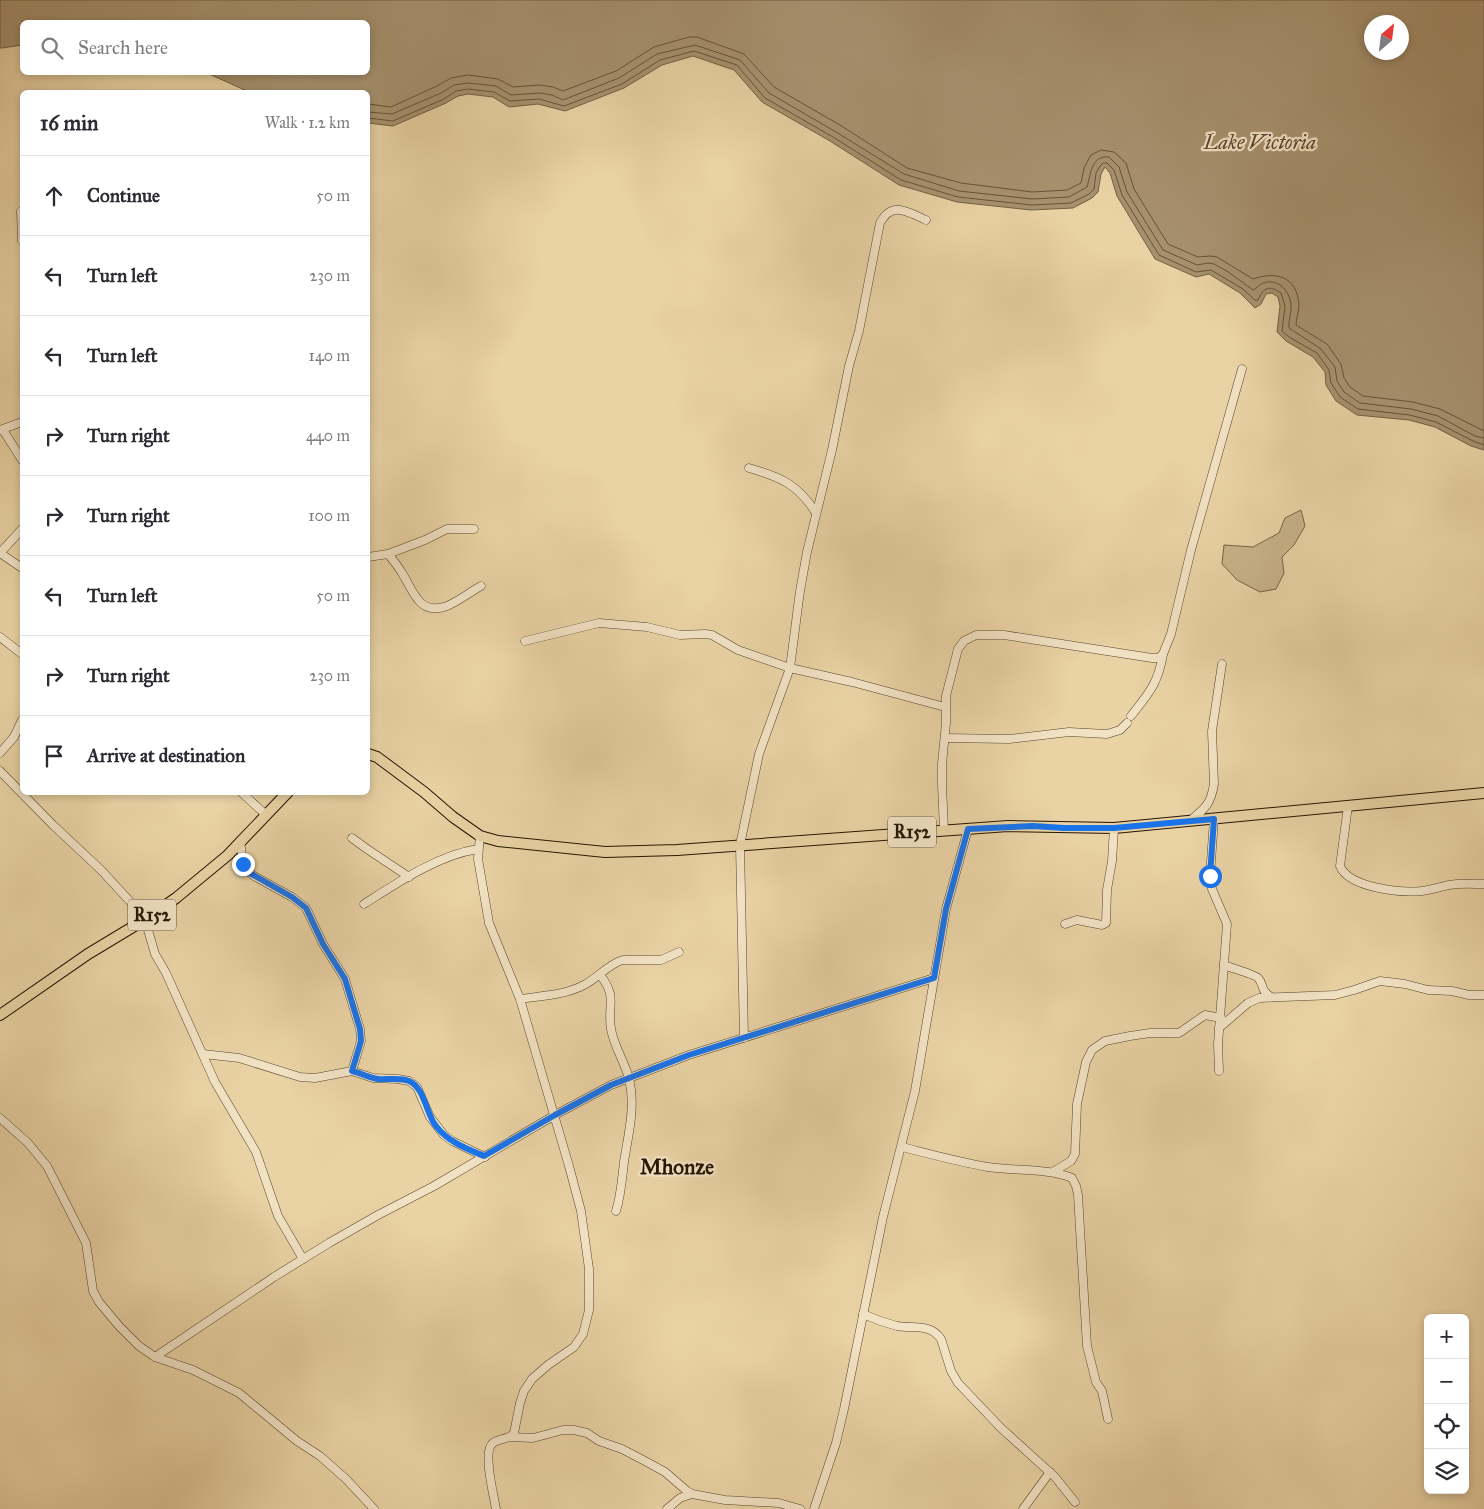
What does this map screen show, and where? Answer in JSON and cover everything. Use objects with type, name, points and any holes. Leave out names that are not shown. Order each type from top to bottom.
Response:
[{"type":"main road","name":"R152","points":[[370,755],[377,757],[480,836],[498,841],[605,852],[677,850],[944,830],[1033,826],[1114,828],[1484,793]]},
{"type":"main road","name":"R152","points":[[0,1015],[88,954],[146,919],[200,878],[228,854],[285,795]]},
{"type":"street","points":[[744,1038],[740,845],[759,754],[790,668],[800,591],[849,366],[859,331],[880,223],[888,212],[898,210],[926,220]]},
{"type":"street","points":[[945,738],[1009,739],[1069,732],[1107,734],[1120,730],[1129,720],[1155,686],[1163,654],[1171,634],[1191,550],[1242,369]]},
{"type":"street","points":[[20,423],[1,430],[20,457]]},
{"type":"street","points":[[749,468],[793,486],[804,495],[816,513]]},
{"type":"street","points":[[370,557],[388,554],[425,540],[447,529],[474,529]]},
{"type":"street","points":[[20,531],[0,553],[20,567]]},
{"type":"street","points":[[388,554],[402,573],[417,600],[423,605],[432,608],[447,606],[482,586]]},
{"type":"street","points":[[525,641],[599,623],[647,627],[672,634],[712,635],[738,650],[790,668],[852,682],[945,707]]},
{"type":"street","points":[[944,830],[942,778],[946,723],[945,707],[949,681],[958,649],[964,641],[976,635],[1004,635],[1152,658],[1158,658],[1163,654]]},
{"type":"street","points":[[0,637],[20,652]]},
{"type":"street","points":[[1190,822],[1207,807],[1213,792],[1212,731],[1222,664]]},
{"type":"street","points":[[0,754],[14,737],[20,724]]},
{"type":"street","points":[[0,771],[20,792]]},
{"type":"street","points":[[23,795],[52,826],[102,871],[146,919],[155,954],[166,973],[216,1082],[256,1152],[278,1216],[303,1259]]},
{"type":"street","points":[[244,795],[265,814]]},
{"type":"street","points":[[1348,806],[1340,866],[1343,872],[1354,880],[1368,886],[1410,891],[1435,889],[1450,885],[1484,884]]},
{"type":"street","points":[[1214,819],[1210,876],[1212,889],[1227,924],[1218,1044],[1219,1071]]},
{"type":"street","points":[[1065,924],[1072,920],[1102,926],[1106,923],[1107,890],[1112,861],[1114,828]]},
{"type":"street","points":[[814,1509],[838,1434],[883,1217],[917,1082],[946,909],[968,829]]},
{"type":"street","points":[[480,836],[478,859],[489,923],[520,999],[555,1115],[581,1211],[589,1269],[589,1310],[583,1334],[574,1347],[532,1379],[524,1391],[516,1427],[511,1437]]},
{"type":"street","points":[[352,838],[409,877]]},
{"type":"street","points":[[240,842],[244,868],[254,876],[292,897],[306,908],[323,944],[345,979],[357,1019],[361,1041],[352,1071]]},
{"type":"street","points":[[364,904],[453,854],[478,849]]},
{"type":"street","points":[[520,999],[572,990],[583,986],[617,962],[623,960],[662,960],[679,952]]},
{"type":"street","points":[[1224,965],[1257,976],[1264,992],[1271,997]]},
{"type":"street","points":[[600,975],[610,991],[611,1028],[618,1052],[629,1078],[631,1097],[631,1121],[622,1192],[616,1211]]},
{"type":"street","points":[[155,1357],[303,1259],[611,1085],[689,1055],[934,978]]},
{"type":"street","points":[[1219,1028],[1248,1003],[1259,998],[1335,995],[1380,981],[1405,984],[1428,990],[1484,995]]},
{"type":"street","points":[[1053,1172],[1071,1161],[1076,1154],[1077,1104],[1086,1062],[1092,1050],[1105,1041],[1130,1036],[1150,1033],[1178,1033],[1205,1015],[1221,1018]]},
{"type":"street","points":[[203,1054],[239,1058],[300,1077],[314,1078],[352,1071],[374,1078],[409,1081],[417,1087],[430,1117],[444,1135],[452,1141],[484,1156]]},
{"type":"street","points":[[0,1118],[38,1154],[58,1186],[86,1243],[93,1291],[99,1302],[131,1339],[155,1357],[193,1370],[239,1393],[297,1441],[327,1462],[374,1509]]},
{"type":"street","points":[[902,1147],[987,1167],[1018,1171],[1053,1172],[1072,1178],[1078,1195],[1087,1346],[1096,1382],[1102,1391],[1108,1419]]},
{"type":"street","points":[[863,1314],[900,1327],[927,1328],[938,1334],[951,1371],[958,1383],[1001,1428],[1050,1472],[1075,1502]]},
{"type":"street","points":[[496,1509],[488,1465],[488,1449],[491,1444],[511,1437],[533,1438],[563,1430],[587,1433],[599,1441],[645,1460],[665,1472],[692,1494],[725,1500],[779,1503],[800,1509]]},
{"type":"street","points":[[1023,1509],[1050,1472]]},
{"type":"street","points":[[667,1509],[680,1498],[692,1494]]},
{"type":"shaded area","points":[[1301,510],[1305,526],[1294,545],[1282,557],[1284,573],[1276,589],[1260,592],[1237,580],[1222,564],[1224,545],[1253,547],[1279,533],[1285,518]]},
{"type":"water","name":"Lake Victoria","points":[[0,0],[1484,0],[1484,450],[1471,446],[1435,427],[1409,420],[1357,415],[1336,401],[1326,385],[1325,372],[1313,357],[1286,341],[1277,332],[1280,306],[1278,297],[1272,293],[1266,294],[1261,304],[1255,308],[1240,293],[1209,274],[1196,277],[1155,259],[1117,196],[1110,173],[1105,167],[1101,174],[1098,192],[1092,198],[1073,208],[1031,210],[957,202],[899,185],[830,141],[762,102],[734,70],[693,56],[662,65],[624,88],[565,111],[538,104],[509,107],[493,97],[468,94],[458,96],[393,126],[370,123],[370,90],[245,90],[211,75],[370,75],[370,20],[20,20],[20,45],[0,48]]},
{"type":"district","name":"Mhonze","points":[[677,1167]]},
{"type":"route","points":[[243,864],[248,872],[292,897],[306,908],[323,944],[345,979],[360,1029],[361,1041],[352,1071],[374,1078],[409,1081],[417,1087],[430,1117],[444,1135],[452,1141],[484,1156],[611,1085],[689,1055],[934,978],[946,909],[964,850],[968,829],[1008,826],[1114,828],[1214,819],[1210,876]]}]
